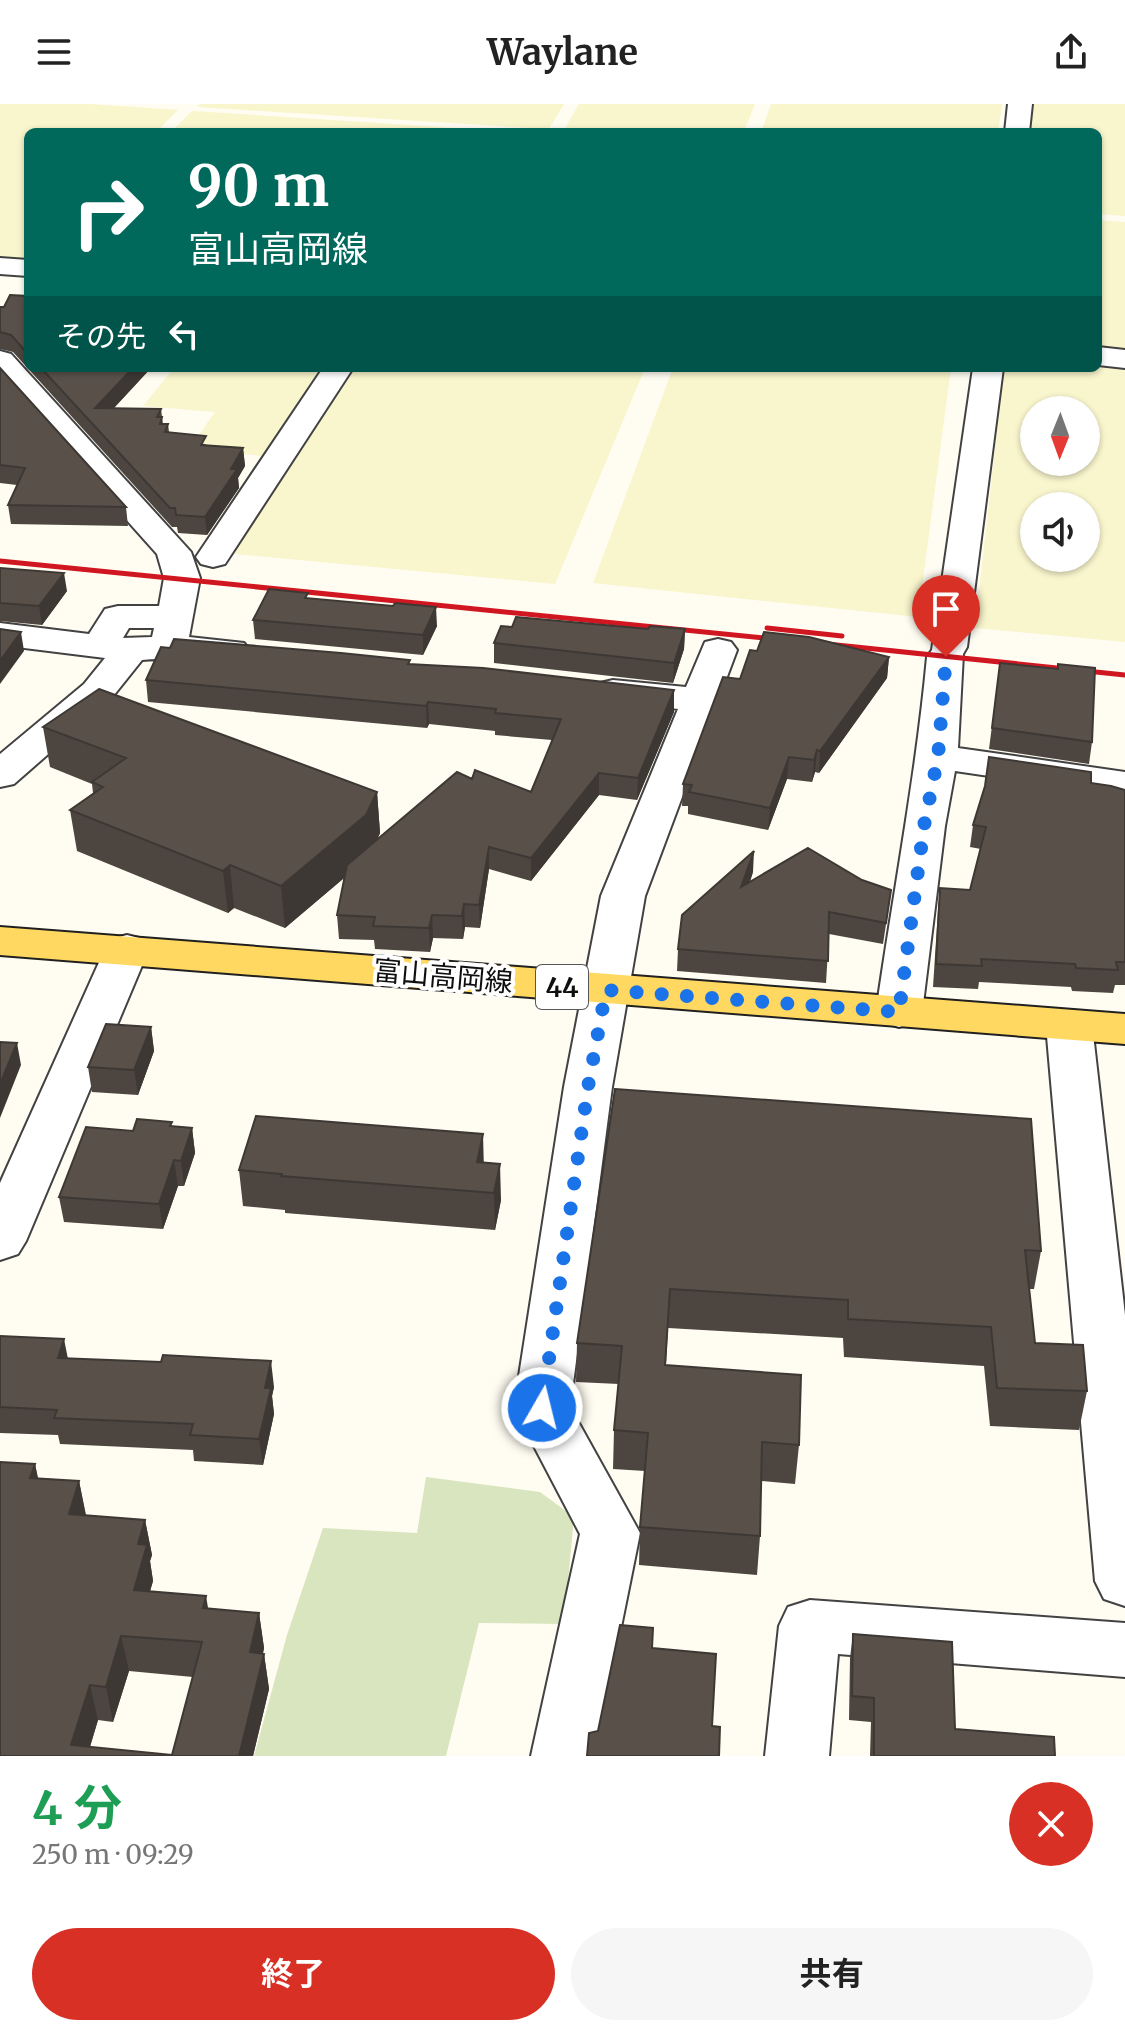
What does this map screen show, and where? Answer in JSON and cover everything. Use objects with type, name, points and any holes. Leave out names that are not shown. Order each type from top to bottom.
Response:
[{"type":"main road","name":"富山高岡線","points":[[0,941],[1125,1029]]},
{"type":"street","points":[[1017,128],[1020,104]]},
{"type":"street","points":[[0,266],[24,268]]},
{"type":"street","points":[[1102,356],[1125,359]]},
{"type":"street","points":[[0,360],[174,552],[182,578],[144,640],[97,692],[0,775]]},
{"type":"street","points":[[213,557],[335,372]]},
{"type":"street","points":[[899,1012],[924,826],[938,757],[948,652],[987,372]]},
{"type":"street","points":[[0,634],[144,640],[264,653]]},
{"type":"street","points":[[563,1756],[610,1533],[542,1408],[588,1087],[623,896],[718,650]]},
{"type":"street","points":[[583,688],[701,700]]},
{"type":"street","points":[[938,757],[1125,784]]},
{"type":"street","points":[[0,1241],[127,949]]},
{"type":"street","points":[[1069,1025],[1118,1444],[1125,1581]]},
{"type":"street","points":[[797,1756],[810,1626],[1125,1650]]},
{"type":"shaded area","points":[[0,104],[89,104],[178,110],[160,128],[24,128],[24,261],[0,259]]},
{"type":"shaded area","points":[[200,104],[564,104],[550,128],[197,107]]},
{"type":"shaded area","points":[[579,104],[755,104],[746,128],[565,128]]},
{"type":"shaded area","points":[[771,104],[1002,104],[999,128],[762,128]]},
{"type":"shaded area","points":[[1031,104],[1125,104],[1125,216],[1102,214],[1102,128],[1028,128]]},
{"type":"shaded area","points":[[192,111],[453,128],[175,128]]},
{"type":"shaded area","points":[[1102,220],[1125,222],[1125,353],[1102,351]]},
{"type":"shaded area","points":[[1102,363],[1125,365],[1125,642],[975,628],[1004,372],[1102,372]]},
{"type":"shaded area","points":[[171,372],[321,372],[263,456],[189,449],[215,412],[143,406]]},
{"type":"shaded area","points":[[350,372],[643,372],[555,584],[234,554]]},
{"type":"shaded area","points":[[672,372],[950,372],[918,617],[593,583]]},
{"type":"green space","points":[[426,1477],[540,1492],[574,1517],[564,1624],[479,1623],[446,1756],[254,1756],[287,1635],[323,1528],[417,1533]]},
{"type":"building","points":[[10,295],[24,296],[24,350],[11,335],[0,332],[0,307],[4,307]]},
{"type":"building","points":[[0,368],[126,507],[8,505],[25,468],[0,465]]},
{"type":"building","points":[[45,372],[129,372],[95,408],[161,409],[157,417],[162,417],[160,424],[168,424],[165,432],[206,436],[201,445],[243,448],[231,469],[237,469],[205,517],[176,515],[175,508],[170,508]]},
{"type":"building","points":[[0,568],[64,573],[39,606],[0,603]]},
{"type":"building","points":[[269,589],[308,593],[305,598],[436,607],[423,635],[253,620]]},
{"type":"building","points":[[516,617],[648,629],[650,626],[685,629],[674,663],[494,643],[501,626],[512,627]]},
{"type":"building","points":[[0,629],[21,632],[0,661]]},
{"type":"building","points":[[764,632],[809,637],[889,657],[820,751],[817,750],[814,760],[789,757],[770,808],[689,792],[692,785],[683,784],[723,677],[740,679],[750,650],[757,651]]},
{"type":"building","points":[[174,639],[410,660],[408,664],[483,668],[674,690],[638,778],[599,773],[531,858],[489,847],[479,905],[464,904],[462,916],[432,915],[429,928],[373,926],[375,917],[337,915],[347,865],[457,772],[472,779],[475,770],[531,792],[561,719],[495,713],[496,709],[428,702],[426,706],[146,680],[161,647],[170,648]]},
{"type":"building","points":[[1000,663],[1058,669],[1058,664],[1095,668],[1092,742],[992,728]]},
{"type":"building","points":[[99,689],[377,792],[366,815],[281,886],[230,865],[223,871],[70,810],[103,787],[92,782],[126,758],[43,727]]},
{"type":"building","points":[[989,757],[1091,772],[1091,783],[1125,790],[1125,962],[1116,962],[1118,970],[1076,968],[1075,964],[981,959],[982,966],[936,964],[940,888],[970,890],[986,827],[973,825],[985,786]]},
{"type":"building","points":[[808,848],[862,880],[891,890],[886,923],[829,912],[828,961],[678,949],[682,915],[754,851],[741,887]]},
{"type":"building","points":[[106,1024],[151,1027],[134,1070],[88,1067]]},
{"type":"building","points":[[0,1042],[17,1043],[0,1084]]},
{"type":"building","points":[[615,1089],[1031,1119],[1041,1251],[1025,1250],[1035,1343],[1083,1345],[1087,1391],[997,1388],[991,1327],[848,1319],[848,1300],[670,1289],[665,1365],[801,1375],[799,1445],[762,1442],[760,1536],[640,1527],[648,1433],[614,1430],[622,1346],[577,1343]]},
{"type":"building","points":[[256,1116],[483,1134],[477,1162],[500,1164],[494,1193],[239,1170]]},
{"type":"building","points":[[137,1119],[172,1122],[170,1126],[192,1128],[181,1161],[174,1160],[159,1204],[59,1197],[86,1127],[133,1131]]},
{"type":"building","points":[[0,1336],[64,1339],[58,1358],[161,1362],[163,1355],[271,1361],[265,1388],[271,1388],[259,1439],[190,1435],[193,1424],[54,1418],[57,1410],[0,1407]]},
{"type":"building","points":[[0,1462],[35,1464],[30,1478],[79,1481],[69,1514],[145,1520],[138,1544],[147,1545],[134,1590],[206,1596],[203,1608],[259,1613],[250,1652],[264,1654],[239,1756],[0,1756]],"holes":[[[121,1636],[202,1642],[172,1755],[71,1745],[90,1685],[106,1687]]]},
{"type":"building","points":[[620,1625],[653,1628],[652,1648],[716,1654],[712,1726],[720,1727],[719,1756],[587,1756],[589,1733],[598,1731]]},
{"type":"building","points":[[853,1634],[952,1642],[955,1729],[1054,1737],[1055,1756],[874,1756],[874,1698],[852,1696]]},
{"type":"railway","points":[[0,561],[783,640]]},
{"type":"railway","points":[[767,628],[842,636]]},
{"type":"railway","points":[[827,644],[1125,675]]},
{"type":"route","points":[[542,1408],[588,1087],[606,990],[899,1012],[924,826],[938,757],[946,657]]}]
